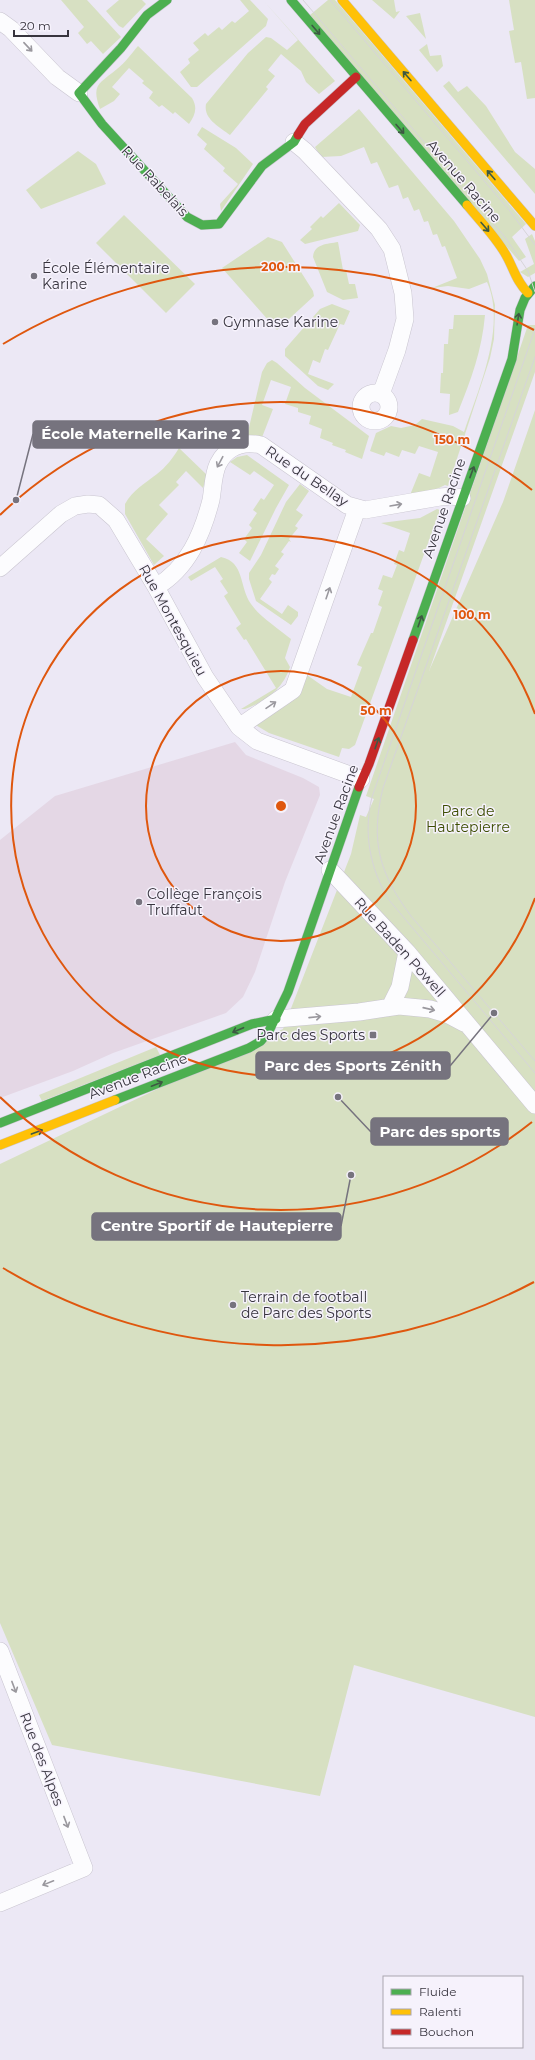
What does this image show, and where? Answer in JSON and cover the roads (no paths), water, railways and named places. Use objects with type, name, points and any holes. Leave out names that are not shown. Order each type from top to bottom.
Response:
[{"type":"street","name":"Avenue Racine","points":[[0,1145],[249,1048],[261,1041],[276,1020],[288,992],[361,779],[370,764],[512,359],[519,316],[532,294],[519,284],[499,244],[291,0]]},
{"type":"street","name":"Avenue Racine","points":[[342,0],[535,226]]},
{"type":"street","points":[[79,92],[160,2]]},
{"type":"street","name":"Rue Rabelais","points":[[4,26],[57,78],[79,92],[102,124],[187,217],[204,226],[210,227],[219,224],[262,166],[294,142],[305,124],[356,77]]},
{"type":"street","points":[[294,142],[305,151],[379,229],[392,249],[403,293],[405,319],[398,350],[381,394]]},
{"type":"street","points":[[532,294],[535,286]]},
{"type":"street","name":"Rue du Bellay","points":[[156,587],[169,580],[186,562],[198,537],[210,502],[218,465],[224,455],[238,444],[248,442],[261,444],[347,505],[357,509],[365,510],[440,497],[452,496],[462,498]]},
{"type":"street","name":"Rue Montesquieu","points":[[0,568],[61,514],[75,506],[88,504],[98,505],[116,520],[156,587],[205,677],[239,727],[257,741],[361,779]]},
{"type":"street","name":"Rue du Bellay","points":[[239,727],[293,690],[357,509]]},
{"type":"street","name":"Rue Baden Powell","points":[[330,870],[407,952],[535,1105]]},
{"type":"street","points":[[390,1007],[400,987],[407,952]]},
{"type":"street","name":"Rue Baden Powell","points":[[276,1020],[359,1012],[390,1007],[413,1006],[447,1014],[469,1026]]},
{"type":"street","name":"Avenue Racine","points":[[0,1123],[252,1024],[276,1020]]},
{"type":"street","name":"Rue des Alpes","points":[[0,1651],[84,1868],[0,1902]]},
{"type":"tram line","points":[[303,0],[505,237],[528,271],[535,292]]},
{"type":"tram line","points":[[330,0],[509,210],[535,245]]},
{"type":"tram line","points":[[535,329],[372,797],[368,824],[368,837],[373,863],[382,888],[389,900],[535,1073]]},
{"type":"tram line","points":[[535,357],[383,788],[377,824],[380,856],[391,885],[400,900],[411,916],[535,1061]]},
{"type":"place","name":"École Élémentaire Karine","points":[[34,276]]},
{"type":"place","name":"Gymnase Karine","points":[[215,322]]},
{"type":"place","name":"École Maternelle Karine 2","points":[[16,500]]},
{"type":"place","name":"Collège François Truffaut","points":[[139,902]]},
{"type":"place","name":"Parc des Sports Zénith","points":[[494,1013]]},
{"type":"place","name":"Parc des Sports","points":[[373,1035]]},
{"type":"place","name":"Parc des sports","points":[[338,1097]]},
{"type":"place","name":"Centre Sportif de Hautepierre","points":[[351,1175]]},
{"type":"place","name":"Terrain de football de Parc des Sports","points":[[233,1305]]},
{"type":"park label","name":"Parc de Hautepierre","points":[[468,820]]}]
